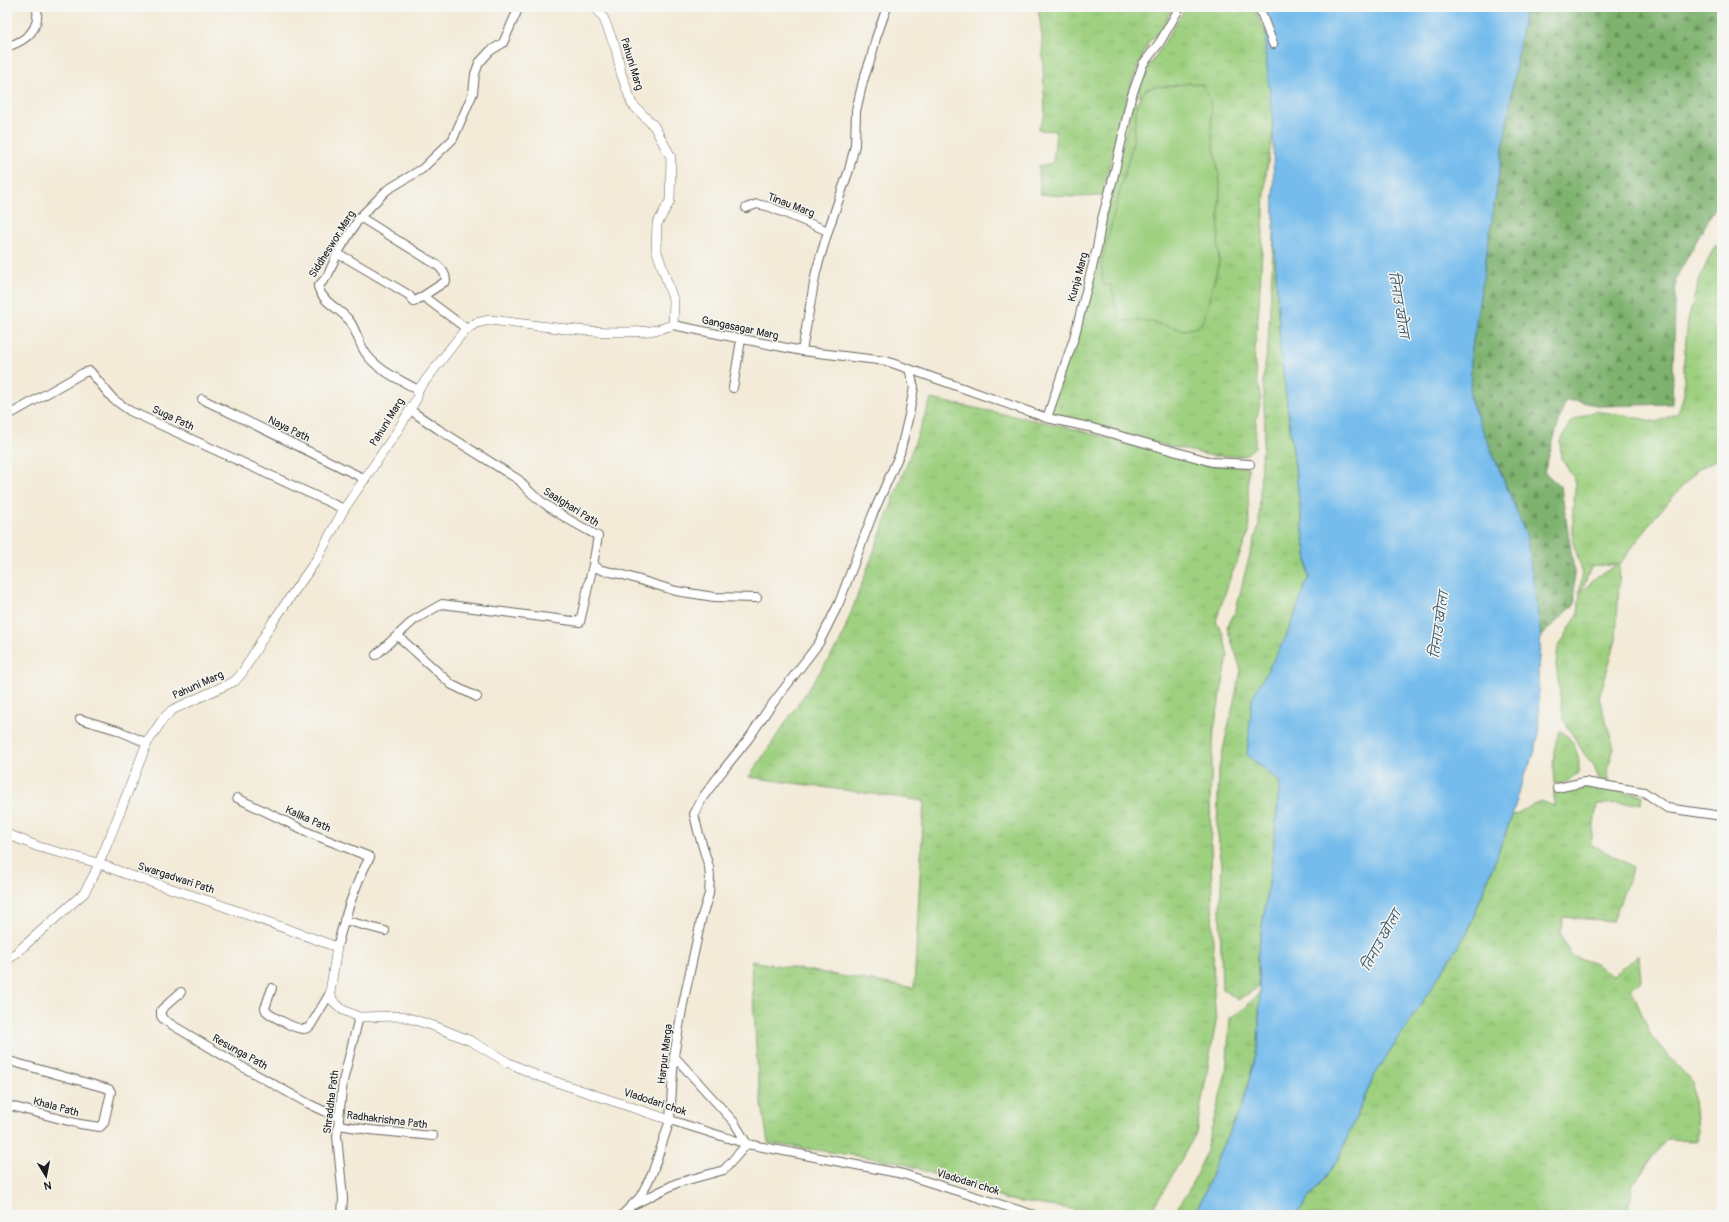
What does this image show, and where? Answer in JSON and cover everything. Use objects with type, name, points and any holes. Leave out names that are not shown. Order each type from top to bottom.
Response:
[{"type":"street","points":[[7,47],[30,35],[38,17],[38,7]]},
{"type":"street","name":"Siddheswor Marg","points":[[418,390],[373,362],[363,349],[348,319],[321,295],[318,287],[328,275],[337,254],[360,217],[387,190],[422,169],[453,139],[473,92],[474,74],[479,64],[490,51],[503,43],[519,7]]},
{"type":"street","name":"Pahuni Marg","points":[[7,961],[84,893],[140,764],[147,743],[163,719],[172,710],[235,681],[242,673],[272,623],[317,559],[344,509],[410,410],[417,398],[418,390],[464,331],[476,323],[490,320],[581,330],[622,332],[651,331],[674,325],[674,302],[656,249],[657,224],[670,202],[672,157],[654,126],[632,104],[621,73],[616,49],[604,19],[596,7]]},
{"type":"street","points":[[802,351],[816,272],[828,231],[849,170],[855,145],[856,111],[863,81],[887,7]]},
{"type":"street","name":"Kunja Marg","points":[[1048,418],[1074,338],[1097,248],[1102,219],[1114,175],[1131,98],[1143,64],[1160,42],[1180,7]]},
{"type":"street","points":[[1259,7],[1273,44]]},
{"type":"street","name":"Tinau Marg","points":[[746,208],[757,204],[770,207],[828,231]]},
{"type":"street","points":[[337,254],[409,295],[414,302],[424,297],[446,281],[444,272],[437,265],[360,217]]},
{"type":"street","points":[[424,297],[467,329]]},
{"type":"street","name":"Gangasagar Marg","points":[[674,325],[722,334],[741,340],[802,351],[886,361],[909,369]]},
{"type":"street","points":[[733,388],[741,340]]},
{"type":"street","points":[[909,369],[1048,418],[1089,427],[1212,462],[1250,464]]},
{"type":"street","name":"Harpur Marga","points":[[622,1215],[640,1197],[652,1174],[670,1120],[674,1056],[693,956],[702,916],[709,894],[710,877],[694,814],[702,798],[719,774],[749,738],[767,711],[819,644],[839,603],[872,516],[900,453],[914,387],[909,369]]},
{"type":"street","name":"Suga Path","points":[[7,416],[83,373],[90,371],[113,399],[130,411],[344,509]]},
{"type":"street","name":"Naya Path","points":[[202,399],[365,479]]},
{"type":"street","name":"Saalghari Path","points":[[410,410],[519,480],[527,491],[569,520],[598,536],[593,565]]},
{"type":"street","points":[[376,655],[414,620],[442,604],[580,622],[593,565],[600,570],[620,574],[676,591],[714,597],[757,598]]},
{"type":"street","points":[[398,636],[452,685],[477,697]]},
{"type":"street","points":[[80,719],[117,730],[147,743]]},
{"type":"street","points":[[1557,788],[1585,782],[1644,792],[1667,808],[1722,816]]},
{"type":"street","name":"Kalika Path","points":[[237,798],[312,834],[370,857],[358,879],[344,920]]},
{"type":"street","name":"Swargadwari Path","points":[[7,834],[39,847],[98,863],[126,874],[212,902],[337,948]]},
{"type":"street","points":[[272,988],[265,1008],[266,1011],[300,1029],[308,1028],[330,993],[337,948],[344,920],[385,931]]},
{"type":"street","name":"Resunga Path","points":[[181,992],[161,1010],[161,1016],[164,1020],[339,1122]]},
{"type":"street","name":"Vladodari chok","points":[[330,993],[333,1001],[343,1010],[359,1017],[402,1016],[434,1026],[471,1041],[507,1062],[538,1076],[670,1120],[747,1144],[903,1174],[1034,1215]]},
{"type":"street","name":"Shraddha Path","points":[[342,1215],[343,1198],[337,1136],[343,1081],[359,1017]]},
{"type":"street","points":[[631,1206],[677,1184],[724,1170],[747,1144],[734,1122],[674,1056]]},
{"type":"street","name":"Khala Path","points":[[7,1105],[80,1124],[100,1127],[104,1123],[111,1092],[109,1089],[13,1062]]},
{"type":"street","name":"Radhakrishna Path","points":[[339,1122],[370,1130],[433,1136]]},
{"type":"green space","points":[[1038,7],[1174,7],[1159,33],[1149,41],[1129,88],[1102,196],[1074,197],[1040,194],[1039,166],[1053,163],[1056,131],[1038,130],[1045,114],[1042,36]]},
{"type":"green space","points":[[1186,7],[1253,7],[1269,39],[1273,132],[1266,174],[1259,306],[1254,361],[1261,400],[1256,421],[1255,447],[1244,456],[1213,456],[1156,443],[1046,411],[1075,342],[1133,101],[1137,103],[1140,97],[1138,85]]},
{"type":"green space","points":[[1525,7],[1722,7],[1722,195],[1676,278],[1672,404],[1601,406],[1577,401],[1565,401],[1544,472],[1561,487],[1574,570],[1575,604],[1541,636],[1526,534],[1470,399],[1471,354]]},
{"type":"green space","points":[[1189,83],[1202,85],[1209,100],[1212,117],[1211,128],[1220,183],[1219,263],[1204,319],[1198,327],[1184,330],[1147,321],[1122,321],[1118,317],[1111,285],[1103,285],[1101,264],[1133,142],[1137,104],[1140,97],[1147,89]]},
{"type":"green space","points":[[1274,234],[1280,349],[1309,577],[1286,637],[1247,755],[1280,782],[1271,870],[1257,958],[1259,987],[1238,1000],[1222,989],[1220,912],[1222,864],[1217,829],[1219,768],[1241,670],[1227,627],[1236,610],[1259,525],[1261,463],[1265,431],[1263,379],[1268,345]]},
{"type":"green space","points":[[1722,243],[1722,456],[1697,470],[1654,518],[1620,564],[1616,640],[1599,698],[1614,748],[1607,770],[1610,782],[1599,779],[1593,764],[1585,755],[1563,719],[1556,664],[1558,648],[1578,614],[1579,593],[1583,573],[1573,543],[1573,508],[1576,482],[1561,458],[1560,441],[1571,421],[1595,411],[1625,415],[1656,422],[1678,413],[1684,394],[1684,360],[1688,320],[1699,280],[1714,247]],"holes":[[[1619,564],[1596,577],[1581,593],[1591,567]]]},
{"type":"green space","points":[[931,399],[1067,427],[1208,465],[1248,467],[1249,532],[1229,581],[1216,621],[1223,634],[1228,656],[1214,729],[1210,796],[1214,996],[1216,1022],[1196,1133],[1150,1215],[1115,1215],[1007,1200],[899,1162],[768,1143],[758,1079],[751,961],[914,988],[924,801],[749,777],[840,642]]},
{"type":"green space","points":[[1560,731],[1569,738],[1575,748],[1579,761],[1579,767],[1577,774],[1565,782],[1558,784],[1554,783],[1553,763],[1554,749]]},
{"type":"green space","points":[[1597,786],[1642,795],[1641,803],[1597,804],[1591,844],[1633,867],[1613,921],[1563,917],[1560,934],[1571,956],[1593,963],[1613,975],[1639,955],[1641,981],[1631,988],[1651,1036],[1692,1082],[1698,1141],[1666,1140],[1633,1183],[1628,1215],[1296,1215],[1337,1161],[1373,1078],[1468,931],[1512,816],[1541,801],[1554,806],[1554,792]]},
{"type":"green space","points":[[1260,992],[1258,1046],[1242,1106],[1222,1147],[1203,1197],[1194,1215],[1172,1215],[1187,1194],[1204,1158],[1226,1073],[1230,1018],[1246,1007]]},
{"type":"water","name":"तिनाउ खोला","points":[[1269,7],[1525,7],[1471,354],[1470,399],[1526,534],[1541,636],[1538,668],[1539,734],[1533,757],[1524,776],[1512,816],[1468,931],[1373,1078],[1337,1161],[1296,1215],[1194,1215],[1203,1197],[1222,1147],[1242,1106],[1258,1046],[1260,992],[1257,958],[1271,870],[1280,782],[1247,755],[1252,698],[1286,637],[1309,577],[1280,349],[1274,234],[1273,123],[1265,50]]}]
